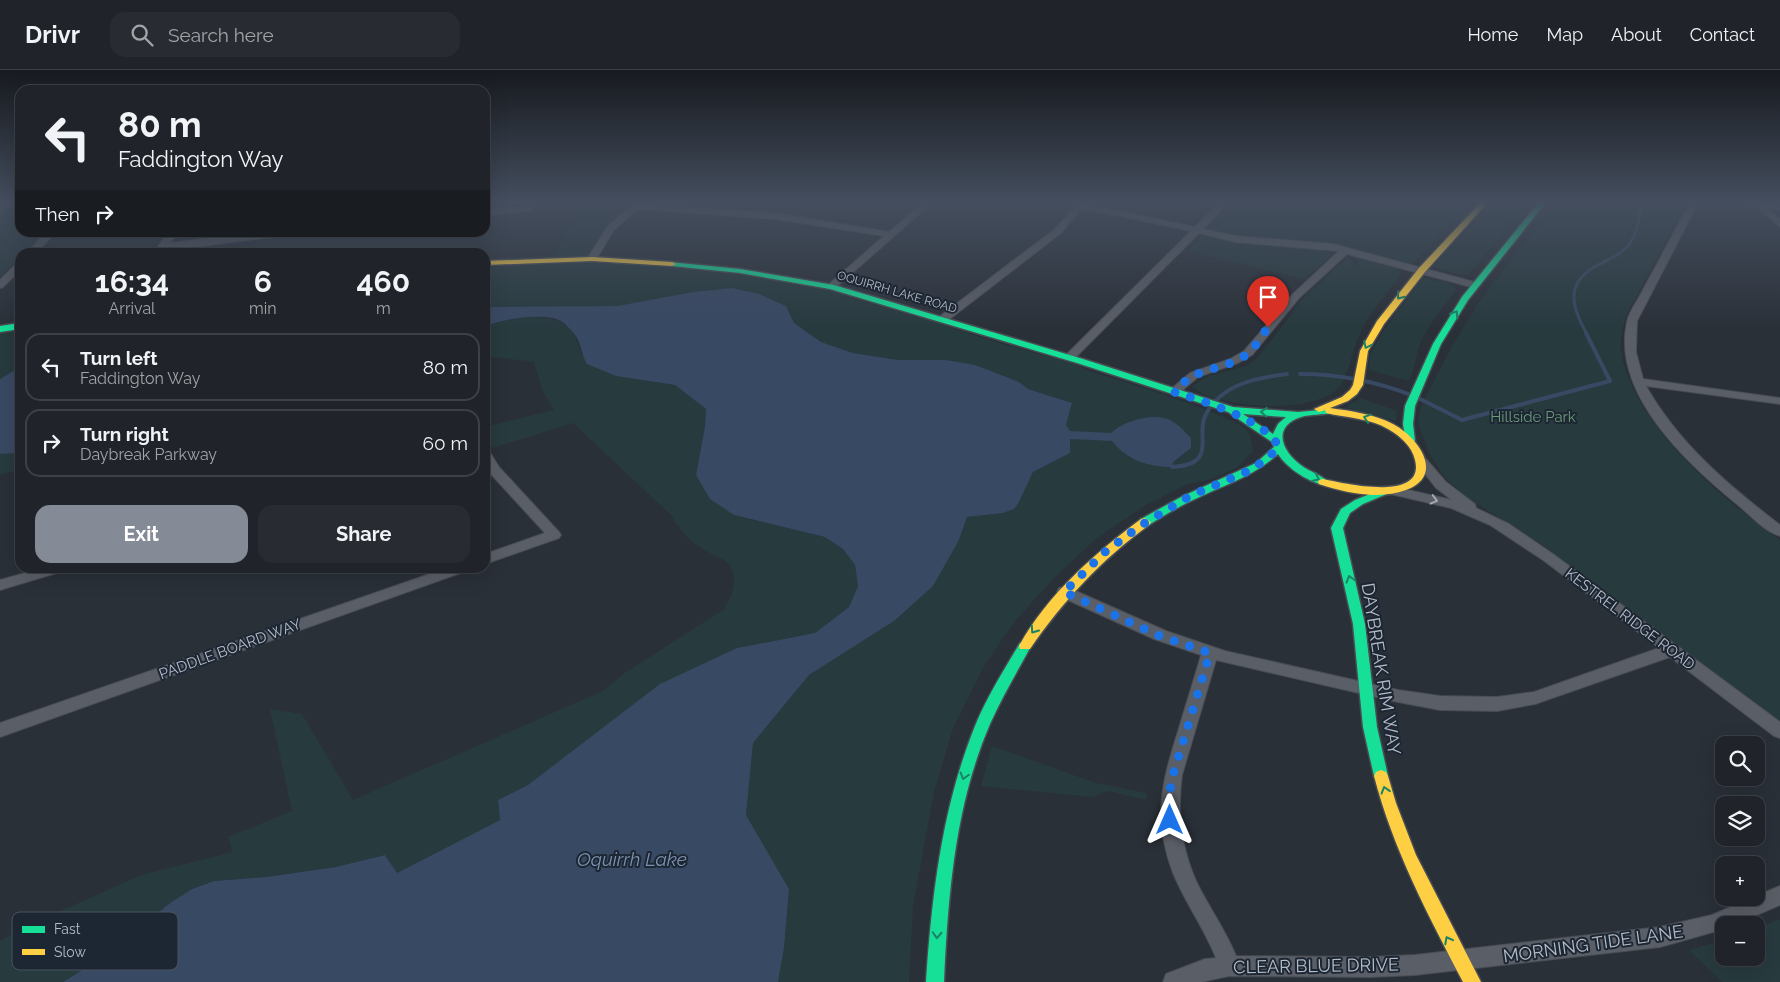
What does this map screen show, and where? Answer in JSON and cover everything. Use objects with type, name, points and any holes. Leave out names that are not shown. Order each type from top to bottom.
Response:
[{"type":"main road","points":[[935,982],[942,878],[949,836],[968,761],[993,698],[1008,670],[1040,621],[1064,592],[1105,552],[1140,526],[1182,500],[1253,469],[1278,445],[1279,428],[1290,418],[1312,412],[1345,399],[1356,389],[1364,351],[1374,333],[1393,305],[1447,244]]},
{"type":"main road","points":[[1410,441],[1408,413],[1418,385],[1446,328],[1476,285],[1510,244]]},
{"type":"main road","name":"OQUIRRH LAKE ROAD","points":[[490,263],[592,259],[712,267],[768,275],[831,287],[943,319],[1231,410],[1298,415]]},
{"type":"main road","points":[[0,329],[15,327]]},
{"type":"main road","name":"OQUIRRH LAKE ROAD","points":[[1231,410],[1258,427],[1278,445],[1291,463],[1313,477],[1327,483],[1356,490],[1388,490]]},
{"type":"main road","points":[[1312,412],[1341,412],[1367,418],[1391,428],[1410,441],[1422,462]]},
{"type":"main road","name":"DAYBREAK RIM WAY","points":[[1422,462],[1419,474],[1415,480],[1359,502],[1345,511],[1337,528],[1359,624],[1365,689],[1375,753],[1393,816],[1426,895],[1472,982]]},
{"type":"street","points":[[175,248],[206,244]]},
{"type":"street","points":[[592,259],[601,244]]},
{"type":"street","points":[[831,287],[882,244]]},
{"type":"street","points":[[943,319],[1042,244]]},
{"type":"street","points":[[1069,358],[1186,244]]},
{"type":"street","points":[[1299,244],[1346,250],[1476,285]]},
{"type":"street","points":[[1673,244],[1632,321],[1630,352],[1639,382],[1664,423],[1692,456],[1730,492],[1780,532]]},
{"type":"street","points":[[1174,392],[1194,375],[1234,361],[1248,352],[1290,302],[1322,270],[1346,250]]},
{"type":"street","points":[[0,285],[15,270]]},
{"type":"street","points":[[1639,382],[1780,401]]},
{"type":"street","points":[[490,462],[554,535],[490,557]]},
{"type":"street","name":"KESTREL RIDGE ROAD","points":[[1422,462],[1441,485],[1476,513],[1548,557],[1780,731]]},
{"type":"street","name":"KESTREL RIDGE ROAD","points":[[1388,490],[1435,500],[1476,513]]},
{"type":"street","points":[[0,585],[41,573]]},
{"type":"street","name":"PADDLE BOARD WAY","points":[[0,730],[447,573]]},
{"type":"street","points":[[1064,592],[1160,636],[1210,653],[1270,669],[1440,703],[1475,705],[1518,701],[1548,694],[1672,650]]},
{"type":"street","points":[[1210,653],[1173,775],[1170,790],[1170,820],[1180,865],[1196,900],[1219,940],[1229,966]]},
{"type":"street","name":"MORNING TIDE LANE","points":[[1460,960],[1660,937],[1687,932],[1736,915],[1780,895]]},
{"type":"street","name":"CLEAR BLUE DRIVE","points":[[1174,982],[1205,970],[1229,966],[1371,968],[1460,960]]},
{"type":"green space","points":[[0,244],[35,244],[30,248],[15,248],[15,263],[0,277]]},
{"type":"green space","points":[[560,244],[595,244],[587,256],[554,257]]},
{"type":"green space","points":[[1195,244],[1250,244],[1319,249],[1331,253],[1331,256],[1305,279],[1187,251]]},
{"type":"green space","points":[[1327,244],[1431,244],[1412,264]]},
{"type":"green space","points":[[1455,244],[1495,244],[1469,274],[1457,274],[1433,267]]},
{"type":"green space","name":"Hillside Park","points":[[1524,244],[1664,244],[1626,316],[1621,337],[1621,350],[1628,377],[1642,404],[1660,431],[1707,481],[1757,524],[1780,540],[1780,721],[1538,542],[1468,498],[1445,478],[1429,453],[1418,423],[1421,406],[1451,348],[1478,303]]},
{"type":"green space","points":[[1348,257],[1357,266],[1357,257],[1396,268],[1402,274],[1366,322],[1359,336],[1345,377],[1336,391],[1326,397],[1300,404],[1260,406],[1212,397],[1198,391],[1193,386],[1208,376],[1247,366],[1257,358],[1299,302]]},
{"type":"green space","points":[[573,262],[674,267],[776,280],[843,294],[992,341],[1076,364],[1086,370],[1222,416],[1248,432],[1253,451],[1236,468],[1212,479],[1185,485],[1175,490],[1143,507],[1097,538],[1057,575],[1016,620],[985,664],[953,728],[934,792],[913,906],[909,982],[778,982],[784,948],[789,889],[746,815],[753,743],[809,675],[894,621],[959,540],[967,517],[1002,513],[1019,502],[1033,472],[1070,453],[1066,425],[1072,403],[1028,389],[1019,382],[946,360],[898,360],[853,353],[821,342],[794,323],[786,306],[732,288],[693,292],[617,306],[490,307],[490,267]]},
{"type":"green space","points":[[1423,278],[1448,283],[1455,286],[1456,290],[1426,332],[1409,381],[1369,370],[1370,355],[1384,330]]},
{"type":"green space","points":[[527,317],[556,320],[569,328],[582,355],[616,376],[675,385],[706,409],[705,426],[696,475],[734,515],[826,537],[843,549],[855,565],[858,586],[849,607],[815,633],[737,648],[528,785],[498,800],[500,820],[397,873],[385,855],[336,867],[266,877],[214,881],[192,889],[159,912],[58,912],[144,874],[233,852],[228,837],[292,811],[270,709],[302,714],[353,800],[603,691],[623,674],[723,610],[732,593],[734,581],[732,569],[728,563],[693,542],[678,527],[671,515],[573,423],[493,448],[490,443],[490,426],[554,410],[542,390],[534,362],[490,357],[490,324]]},
{"type":"green space","points":[[15,331],[15,370],[0,379],[0,333]]},
{"type":"green space","points":[[1361,398],[1397,411],[1396,421],[1345,407]]},
{"type":"green space","points":[[15,453],[15,470],[0,475],[0,454]]},
{"type":"green space","points":[[992,746],[1096,783],[1147,793],[1146,800],[1108,791],[1092,797],[981,786]]},
{"type":"green space","points":[[1780,919],[1780,982],[1722,982],[1689,950],[1715,943],[1715,966],[1765,966],[1765,925]]},
{"type":"green space","points":[[12,934],[12,970],[82,970],[63,982],[0,982],[0,941]]},
{"type":"water","name":"Oquirrh Lake","points":[[732,288],[759,294],[786,306],[794,323],[821,342],[853,353],[898,360],[946,360],[975,365],[1019,382],[1028,389],[1072,403],[1066,425],[1070,431],[1111,433],[1123,425],[1139,419],[1156,417],[1170,420],[1191,438],[1191,448],[1173,462],[1172,467],[1155,466],[1131,458],[1112,441],[1070,439],[1070,453],[1033,472],[1014,509],[1003,513],[967,517],[959,540],[933,586],[894,621],[809,675],[753,743],[746,815],[789,889],[784,948],[778,982],[63,982],[82,970],[178,970],[178,912],[159,912],[192,889],[214,881],[266,877],[336,867],[385,855],[397,873],[500,820],[498,800],[528,785],[660,684],[737,648],[815,633],[849,607],[858,586],[855,565],[843,549],[825,537],[734,515],[710,499],[696,475],[705,426],[706,409],[675,385],[616,376],[587,364],[576,336],[563,322],[554,318],[523,317],[490,325],[490,307],[617,306],[693,292]]},
{"type":"water","points":[[15,370],[15,453],[0,454],[0,379]]},
{"type":"waterway","points":[[1587,334],[1574,304],[1576,286],[1589,271],[1620,253],[1630,244]]},
{"type":"waterway","points":[[1418,398],[1462,420],[1610,381],[1586,333]]},
{"type":"waterway","points":[[1172,467],[1187,465],[1196,461],[1201,455],[1203,448],[1203,422],[1206,414],[1221,396],[1241,384],[1287,374]]},
{"type":"waterway","points":[[1300,374],[1329,375],[1357,379],[1411,395]]},
{"type":"traffic: fast","points":[[1410,441],[1408,424],[1410,406],[1437,344],[1465,299],[1510,244]]},
{"type":"traffic: fast","points":[[672,264],[740,271],[831,287],[1080,361],[1231,410],[1277,441]]},
{"type":"traffic: fast","points":[[0,329],[15,327]]},
{"type":"traffic: fast","points":[[1234,410],[1298,415]]},
{"type":"traffic: fast","points":[[1323,482],[1291,463],[1279,449],[1277,441],[1279,429],[1289,419],[1302,414],[1329,411]]},
{"type":"traffic: fast","points":[[1145,522],[1187,498],[1260,465],[1279,448]]},
{"type":"traffic: fast","points":[[1381,776],[1370,727],[1359,624],[1337,528],[1345,511],[1359,502],[1385,491]]},
{"type":"traffic: fast","points":[[935,982],[942,893],[956,807],[968,765],[983,725],[1002,685],[1025,646]]},
{"type":"traffic: slow","points":[[1319,409],[1345,399],[1354,392],[1358,385],[1364,351],[1380,323],[1422,270],[1447,244]]},
{"type":"traffic: slow","points":[[490,263],[592,259],[672,264]]},
{"type":"traffic: slow","points":[[1323,482],[1360,490],[1390,491],[1413,482],[1420,473],[1421,467],[1417,451],[1410,441],[1390,426],[1366,418],[1329,411]]},
{"type":"traffic: slow","points":[[1025,646],[1050,611],[1079,578],[1110,549],[1145,522]]},
{"type":"traffic: slow","points":[[1381,776],[1397,830],[1408,856],[1432,907],[1472,982]]},
{"type":"route","points":[[1170,820],[1169,801],[1173,775],[1210,653],[1160,636],[1064,592],[1105,552],[1140,526],[1174,504],[1253,469],[1279,448],[1277,442],[1231,410],[1174,392],[1182,383],[1194,375],[1242,357],[1253,347],[1268,327]]}]
